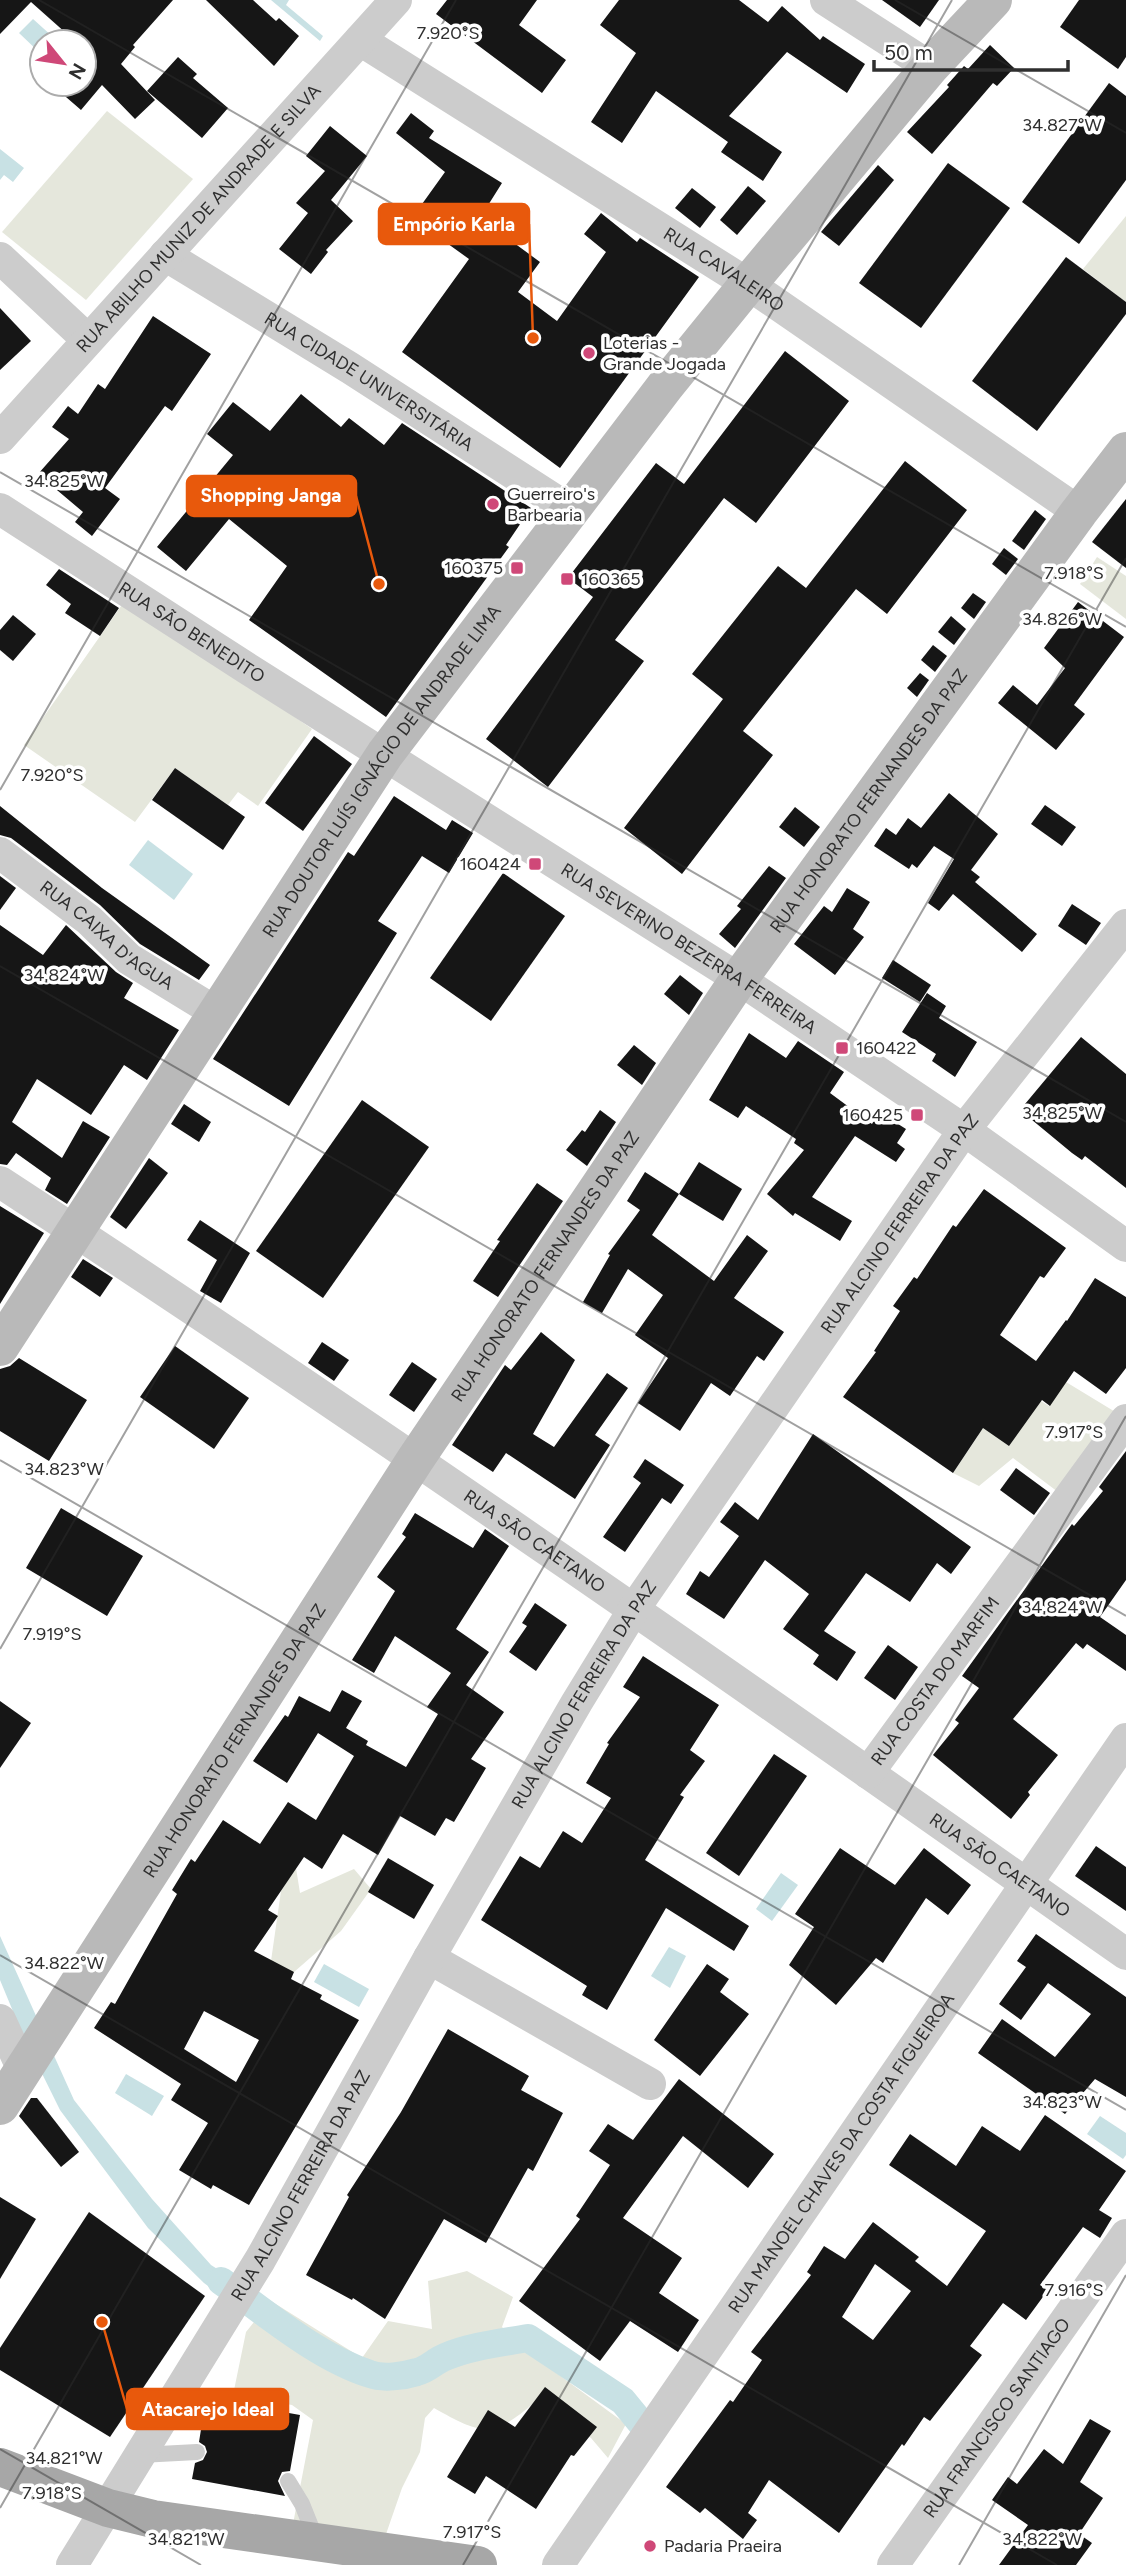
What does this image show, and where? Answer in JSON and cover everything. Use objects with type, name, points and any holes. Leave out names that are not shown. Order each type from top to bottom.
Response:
[{"type":"main road","name":"RUA DOUTOR LUÍS IGNÁCIO DE ANDRADE LIMA","points":[[0,1348],[385,754],[570,510],[748,284],[930,66],[993,0]]},
{"type":"main road","name":"RUA HONORATO FERNANDES DA PAZ","points":[[0,2106],[415,1460],[739,979],[1126,451]]},
{"type":"main road","points":[[0,2467],[108,2508],[153,2519],[478,2565]]},
{"type":"street","name":"RUA ABILHO MUNIZ DE ANDRADE E SILVA","points":[[0,438],[396,0]]},
{"type":"street","points":[[826,0],[930,66]]},
{"type":"street","name":"RUA CAVALEIRO","points":[[360,40],[748,284],[1079,512]]},
{"type":"street","name":"RUA CIDADE UNIVERSITÁRIA","points":[[165,255],[349,368],[570,510]]},
{"type":"street","points":[[0,258],[88,340]]},
{"type":"street","name":"RUA SÃO BENEDITO","points":[[0,509],[385,754]]},
{"type":"street","name":"RUA SEVERINO BEZERRA FERREIRA","points":[[385,754],[739,979],[964,1130],[1126,1246]]},
{"type":"street","name":"RUA CAIXA D'AGUA","points":[[0,853],[89,920],[130,959],[217,1013]]},
{"type":"street","name":"RUA ALCINO FERREIRA DA PAZ","points":[[72,2565],[241,2291],[429,1958],[634,1609],[964,1130],[1126,925]]},
{"type":"street","name":"RUA SÃO CAETANO","points":[[0,1182],[634,1609],[1126,1954]]},
{"type":"street","name":"RUA COSTA DO MARFIM","points":[[868,1773],[1126,1420]]},
{"type":"street","name":"RUA MANOEL CHAVES DA COSTA FIGUEIROA","points":[[558,2565],[1126,1739]]},
{"type":"street","points":[[429,1958],[650,2084]]},
{"type":"street","points":[[0,2020],[33,2054]]},
{"type":"street","name":"RUA FRANCISCO SANTIAGO","points":[[893,2565],[1126,2235]]},
{"type":"lane","points":[[140,2455],[197,2452]]},
{"type":"lane","points":[[288,2481],[302,2504],[317,2542]]},
{"type":"shaded area","points":[[107,111],[193,179],[86,300],[2,232]]},
{"type":"shaded area","points":[[1126,216],[1126,302],[1083,269]]},
{"type":"shaded area","points":[[1097,557],[1126,576],[1126,619],[1080,584]]},
{"type":"shaded area","points":[[126,599],[312,729],[258,806],[238,792],[228,805],[175,768],[135,822],[24,745]]},
{"type":"shaded area","points":[[1000,1376],[1049,1406],[1066,1382],[1117,1413],[1058,1492],[1013,1458],[979,1486],[953,1473],[978,1436],[962,1426]]},
{"type":"shaded area","points":[[296,1868],[300,1893],[354,1869],[371,1889],[341,1931],[294,1972],[268,1982],[281,1891]]},
{"type":"shaded area","points":[[467,2271],[513,2297],[502,2327],[525,2350],[626,2424],[608,2458],[591,2438],[535,2402],[508,2422],[486,2429],[464,2424],[434,2408],[425,2418],[420,2452],[402,2488],[385,2537],[293,2524],[313,2420],[292,2405],[233,2395],[246,2332],[271,2301],[362,2358],[388,2321],[432,2329],[428,2281]]},
{"type":"water","points":[[271,0],[289,0],[286,5],[323,36],[320,41]]},
{"type":"water","points":[[33,19],[43,28],[28,28],[28,42],[19,33]]},
{"type":"water","points":[[0,149],[24,168],[13,182],[4,175],[0,180]]},
{"type":"water","points":[[148,840],[193,874],[174,900],[129,865]]},
{"type":"water","points":[[781,1873],[798,1885],[772,1921],[756,1909]]},
{"type":"water","points":[[0,1936],[74,2100],[152,2199],[211,2265],[233,2279],[223,2297],[204,2283],[148,2228],[60,2110],[22,2033],[0,1980]]},
{"type":"water","points":[[669,1947],[686,1956],[670,1988],[651,1976]]},
{"type":"water","points":[[324,1964],[369,1989],[359,2007],[314,1982]]},
{"type":"water","points":[[126,2074],[164,2096],[152,2116],[115,2093]]},
{"type":"water","points":[[1100,2116],[1126,2133],[1126,2155],[1123,2159],[1087,2134]]},
{"type":"building","points":[[0,0],[173,0],[133,45],[135,47],[121,64],[155,100],[135,119],[102,85],[98,90],[98,28],[60,28],[31,2],[0,34]]},
{"type":"building","points":[[206,0],[253,0],[276,21],[279,18],[299,36],[274,66]]},
{"type":"building","points":[[447,0],[537,0],[519,25],[566,60],[542,93],[436,14]]},
{"type":"building","points":[[619,0],[739,0],[768,22],[782,6],[820,40],[823,36],[865,64],[847,93],[787,52],[729,116],[782,152],[763,181],[721,152],[728,142],[656,91],[622,143],[591,122],[636,53],[600,25]]},
{"type":"building","points":[[882,0],[939,0],[920,27]]},
{"type":"building","points":[[1079,0],[1126,0],[1126,57],[1118,69],[1060,27]]},
{"type":"building","points":[[990,45],[1014,68],[997,86],[993,83],[932,154],[907,132],[949,87],[947,85],[964,66],[968,69]]},
{"type":"building","points":[[178,57],[197,74],[193,78],[228,108],[202,138],[147,91]]},
{"type":"building","points":[[1109,83],[1126,96],[1126,180],[1079,244],[1022,202]]},
{"type":"building","points":[[67,98],[91,98],[81,110]]},
{"type":"building","points":[[411,113],[434,131],[429,138],[502,183],[480,218],[540,262],[518,292],[557,321],[606,252],[584,234],[601,213],[637,242],[640,238],[699,277],[560,468],[402,352],[469,259],[412,218],[445,172],[396,133]]},
{"type":"building","points":[[330,126],[367,156],[331,200],[353,221],[326,250],[328,252],[311,274],[279,249],[308,213],[296,203],[325,171],[306,156]]},
{"type":"building","points":[[948,163],[1010,208],[921,328],[859,283]]},
{"type":"building","points":[[878,165],[894,180],[839,246],[821,232]]},
{"type":"building","points":[[748,186],[766,201],[737,235],[720,220]]},
{"type":"building","points":[[692,188],[716,207],[700,228],[675,208]]},
{"type":"building","points":[[1066,257],[1126,302],[1126,314],[1037,431],[972,381]]},
{"type":"building","points":[[0,308],[31,341],[0,370]]},
{"type":"building","points":[[153,316],[211,354],[172,411],[165,406],[105,488],[120,499],[92,536],[75,522],[83,512],[38,474],[69,439],[52,427],[68,406],[78,414],[98,384],[105,389]]},
{"type":"building","points":[[785,351],[849,401],[756,523],[724,498],[615,640],[644,661],[548,787],[486,739],[593,597],[568,578],[656,463],[684,484]]},
{"type":"building","points":[[301,394],[341,427],[349,418],[384,445],[402,423],[531,508],[506,545],[509,547],[386,717],[249,620],[287,566],[229,519],[186,571],[157,547],[233,455],[207,434],[233,402],[270,431]]},
{"type":"building","points":[[905,461],[967,510],[887,614],[856,589],[743,731],[773,755],[682,874],[624,828],[723,699],[692,674],[778,566],[806,588]]},
{"type":"building","points":[[1126,499],[1126,568],[1092,542]]},
{"type":"building","points":[[1035,510],[1046,519],[1024,550],[1012,541]]},
{"type":"building","points":[[1004,548],[1018,559],[1006,575],[992,564]]},
{"type":"building","points":[[59,569],[119,608],[100,636],[65,613],[71,604],[46,585]]},
{"type":"building","points":[[973,593],[986,602],[974,619],[961,608]]},
{"type":"building","points":[[1078,602],[1124,637],[1074,705],[1085,714],[1056,750],[998,703],[1013,685],[1037,705],[1065,668],[1044,648]]},
{"type":"building","points":[[13,615],[36,634],[13,661],[0,650],[0,630]]},
{"type":"building","points":[[951,616],[966,629],[954,645],[938,632]]},
{"type":"building","points":[[933,645],[947,656],[935,672],[921,660]]},
{"type":"building","points":[[920,673],[929,680],[917,697],[907,688]]},
{"type":"building","points":[[314,736],[352,764],[303,831],[265,803]]},
{"type":"building","points":[[175,768],[245,817],[223,850],[152,800]]},
{"type":"building","points":[[949,793],[998,834],[971,870],[980,877],[975,882],[1037,934],[1022,952],[953,894],[939,911],[928,903],[954,859],[934,846],[917,868],[912,864],[909,869],[874,846],[886,828],[896,835],[908,818],[921,828]]},
{"type":"building","points":[[394,796],[446,830],[452,820],[473,833],[449,873],[422,856],[378,921],[397,933],[289,1106],[213,1059],[348,852],[354,856]]},
{"type":"building","points":[[1045,805],[1076,827],[1062,846],[1031,824]]},
{"type":"building","points":[[0,806],[102,888],[210,965],[199,980],[140,944],[100,905],[11,838],[0,835]]},
{"type":"building","points":[[795,807],[820,827],[804,847],[779,827]]},
{"type":"building","points":[[769,866],[786,878],[735,948],[719,934],[741,909],[737,906]]},
{"type":"building","points":[[503,873],[565,916],[491,1021],[430,978]]},
{"type":"building","points":[[0,876],[16,888],[0,910]]},
{"type":"building","points":[[847,888],[870,902],[853,929],[864,937],[835,975],[794,944],[824,906],[832,912]]},
{"type":"building","points":[[1072,904],[1101,923],[1086,945],[1058,926]]},
{"type":"building","points":[[0,925],[43,955],[66,925],[116,972],[133,983],[124,998],[179,1030],[147,1080],[124,1065],[91,1115],[37,1079],[12,1122],[62,1158],[83,1121],[110,1137],[67,1204],[45,1190],[51,1178],[16,1153],[7,1165],[0,1164]]},
{"type":"building","points":[[893,960],[931,985],[920,1002],[882,978]]},
{"type":"building","points":[[680,975],[703,993],[689,1015],[664,994]]},
{"type":"building","points":[[927,993],[946,1006],[939,1018],[977,1042],[955,1077],[932,1061],[936,1054],[902,1032]]},
{"type":"building","points":[[749,1033],[786,1058],[798,1041],[844,1072],[830,1093],[872,1124],[879,1112],[906,1129],[897,1143],[905,1149],[896,1162],[855,1136],[812,1197],[852,1221],[840,1241],[795,1213],[793,1216],[767,1194],[804,1150],[794,1143],[796,1139],[746,1106],[738,1118],[709,1100]]},
{"type":"building","points":[[1081,1037],[1126,1074],[1126,1188],[1085,1156],[1082,1160],[1072,1153],[1020,1110]]},
{"type":"building","points":[[634,1045],[656,1063],[642,1085],[617,1065]]},
{"type":"building","points":[[362,1100],[429,1147],[323,1298],[256,1251]]},
{"type":"building","points":[[184,1104],[211,1122],[199,1142],[171,1124]]},
{"type":"building","points":[[600,1110],[616,1122],[587,1166],[566,1150],[582,1130],[585,1132]]},
{"type":"building","points":[[149,1158],[168,1173],[126,1229],[110,1217]]},
{"type":"building","points":[[699,1162],[742,1189],[723,1221],[679,1194]]},
{"type":"building","points":[[645,1172],[679,1194],[652,1235],[714,1281],[747,1235],[768,1251],[734,1298],[784,1332],[764,1361],[757,1356],[730,1396],[711,1383],[680,1431],[638,1403],[668,1358],[635,1335],[663,1295],[628,1269],[602,1313],[583,1302],[610,1255],[608,1254],[640,1210],[627,1201]]},
{"type":"building","points":[[537,1183],[563,1201],[498,1297],[473,1281],[500,1241],[497,1240]]},
{"type":"building","points":[[984,1189],[1066,1248],[1044,1278],[1040,1276],[1000,1335],[1036,1361],[1095,1278],[1126,1297],[1126,1368],[1106,1394],[1074,1371],[1050,1406],[1042,1400],[1009,1446],[983,1428],[953,1473],[843,1397],[876,1352],[874,1351],[900,1311],[893,1306],[914,1277],[917,1279],[953,1225],[956,1227]]},
{"type":"building","points":[[0,1206],[44,1233],[0,1304]]},
{"type":"building","points":[[200,1220],[250,1253],[221,1303],[200,1291],[217,1260],[187,1240]]},
{"type":"building","points":[[83,1259],[113,1278],[100,1297],[71,1277]]},
{"type":"building","points":[[541,1332],[575,1360],[533,1434],[554,1447],[607,1373],[628,1388],[595,1435],[610,1445],[575,1499],[506,1453],[493,1472],[452,1445],[505,1365],[511,1370]]},
{"type":"building","points":[[322,1342],[349,1360],[334,1381],[308,1363]]},
{"type":"building","points":[[175,1346],[249,1398],[214,1449],[140,1397]]},
{"type":"building","points":[[19,1358],[87,1400],[49,1461],[0,1431],[0,1369],[10,1366]]},
{"type":"building","points":[[412,1362],[437,1379],[414,1412],[389,1395]]},
{"type":"building","points":[[813,1434],[971,1547],[951,1574],[937,1563],[910,1602],[866,1573],[824,1631],[856,1652],[837,1681],[813,1664],[819,1655],[783,1629],[809,1594],[765,1560],[724,1619],[686,1594],[700,1571],[709,1577],[739,1536],[720,1522],[735,1502],[758,1520]]},
{"type":"building","points":[[1126,1451],[1126,1580],[1100,1617],[1126,1635],[1126,1671],[1087,1644],[1083,1649],[1076,1643],[1013,1719],[1058,1755],[1028,1792],[1030,1795],[1011,1819],[933,1755],[959,1723],[955,1720],[979,1688],[962,1676],[1072,1524],[1074,1526],[1103,1491],[1099,1487]]},
{"type":"building","points":[[645,1459],[684,1485],[671,1504],[662,1498],[625,1552],[603,1537],[641,1483],[633,1477]]},
{"type":"building","points":[[1016,1468],[1050,1493],[1034,1515],[1000,1490]]},
{"type":"building","points":[[61,1508],[143,1556],[107,1616],[26,1568]]},
{"type":"building","points":[[415,1513],[473,1548],[485,1529],[509,1546],[456,1629],[489,1652],[466,1685],[504,1712],[471,1759],[486,1768],[454,1822],[446,1818],[435,1836],[400,1816],[378,1855],[343,1834],[322,1869],[304,1857],[268,1910],[278,1916],[254,1951],[294,1972],[291,1979],[322,1995],[320,1999],[359,2020],[249,2205],[213,2185],[211,2189],[179,2170],[208,2123],[171,2100],[181,2084],[94,2028],[111,2002],[115,2004],[177,1894],[172,1890],[191,1859],[195,1862],[223,1820],[260,1844],[288,1802],[316,1820],[354,1756],[318,1733],[287,1783],[253,1761],[285,1715],[288,1717],[299,1696],[330,1712],[342,1690],[362,1701],[346,1728],[368,1741],[366,1745],[406,1767],[438,1714],[427,1707],[451,1673],[395,1636],[374,1673],[352,1660],[395,1591],[377,1577],[406,1537],[402,1534]],"holes":[[[204,2011],[259,2040],[236,2082],[184,2049]]]},
{"type":"building","points":[[535,1603],[567,1625],[536,1671],[509,1652],[527,1626],[522,1623]]},
{"type":"building","points":[[888,1645],[918,1667],[895,1700],[864,1678]]},
{"type":"building","points":[[643,1656],[719,1705],[690,1750],[705,1761],[680,1795],[684,1797],[645,1860],[749,1926],[734,1951],[666,1908],[607,2010],[582,1995],[587,1986],[481,1920],[520,1856],[540,1868],[563,1831],[582,1843],[611,1798],[586,1783],[609,1744],[607,1743],[640,1697],[623,1687]]},
{"type":"building","points":[[0,1701],[31,1723],[0,1768]]},
{"type":"building","points":[[774,1754],[807,1776],[739,1876],[706,1853]]},
{"type":"building","points":[[1096,1846],[1126,1867],[1126,1911],[1075,1876]]},
{"type":"building","points":[[840,1848],[895,1885],[924,1848],[971,1885],[948,1915],[926,1898],[883,1963],[876,1958],[836,2005],[789,1965],[814,1927],[795,1914]]},
{"type":"building","points":[[388,1858],[434,1885],[414,1919],[368,1892]]},
{"type":"building","points":[[1036,1934],[1126,1997],[1126,2097],[1095,2079],[1065,2114],[978,2053],[1002,2019],[1055,2057],[1091,2014],[1048,1983],[1021,2020],[999,2004],[1026,1967],[1017,1961]]},
{"type":"building","points":[[707,1964],[729,1979],[720,1992],[749,2014],[700,2076],[654,2040]]},
{"type":"building","points":[[448,2029],[529,2076],[521,2090],[563,2113],[533,2171],[528,2168],[486,2243],[444,2219],[385,2319],[353,2298],[352,2300],[306,2275],[349,2197],[347,2195],[401,2112]]},
{"type":"building","points":[[679,2079],[774,2154],[748,2188],[683,2136],[623,2218],[682,2258],[659,2293],[699,2320],[678,2352],[630,2321],[600,2361],[519,2301],[580,2219],[576,2216],[610,2165],[589,2151],[608,2124],[633,2140]]},
{"type":"building","points":[[31,2098],[37,2098],[79,2152],[61,2167],[19,2116]]},
{"type":"building","points":[[1045,2115],[1126,2171],[1099,2210],[1112,2218],[1100,2238],[1083,2227],[1040,2285],[1048,2290],[1026,2320],[1003,2303],[970,2346],[982,2355],[930,2421],[924,2417],[904,2446],[902,2444],[839,2533],[769,2480],[748,2513],[757,2520],[743,2539],[705,2508],[700,2513],[666,2487],[730,2400],[733,2402],[762,2360],[751,2352],[811,2275],[807,2272],[824,2246],[845,2259],[873,2222],[919,2257],[915,2261],[947,2286],[986,2231],[889,2165],[910,2134],[956,2166],[982,2126],[1020,2151]],"holes":[[[875,2264],[911,2291],[873,2340],[842,2317]]]},
{"type":"building","points":[[0,2197],[36,2219],[0,2279]]},
{"type":"building","points":[[89,2212],[205,2296],[110,2437],[0,2370],[0,2348]]},
{"type":"building","points":[[545,2387],[597,2427],[574,2456],[571,2455],[536,2509],[486,2476],[475,2494],[447,2477],[488,2410],[515,2427]]},
{"type":"building","points":[[206,2398],[300,2415],[290,2471],[282,2472],[278,2481],[285,2496],[192,2479],[195,2463],[203,2460],[207,2452],[205,2446],[199,2442]]},
{"type":"building","points":[[1090,2419],[1111,2431],[1080,2482],[1103,2498],[1079,2534],[1092,2543],[1076,2565],[999,2565],[1028,2525],[992,2500],[1008,2477],[1017,2484],[1044,2449],[1063,2464]]},
{"type":"waterway","points":[[221,2281],[311,2346],[375,2376],[412,2373],[465,2350],[528,2338],[623,2401],[641,2423]]},
{"type":"place","name":"Empório Karla","points":[[533,338]]},
{"type":"place","name":"Loterias - Grande Jogada","points":[[589,353]]},
{"type":"place","name":"Guerreiro's Barbearia","points":[[493,504]]},
{"type":"place","name":"160375","points":[[517,568]]},
{"type":"place","name":"160365","points":[[567,579]]},
{"type":"place","name":"Shopping Janga","points":[[379,584]]},
{"type":"place","name":"160424","points":[[535,864]]},
{"type":"place","name":"160422","points":[[842,1048]]},
{"type":"place","name":"160425","points":[[917,1115]]},
{"type":"place","name":"Atacarejo Ideal","points":[[102,2322]]},
{"type":"place","name":"Padaria Praeira","points":[[650,2546]]}]
